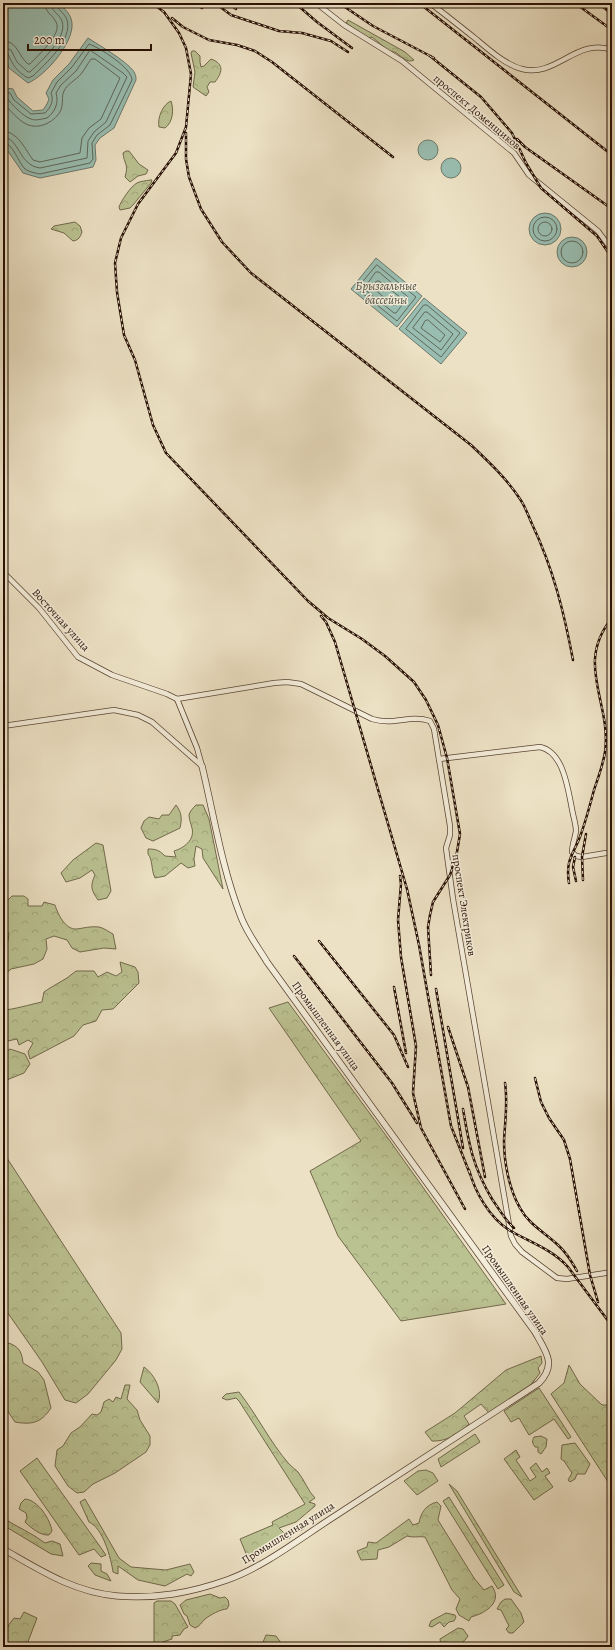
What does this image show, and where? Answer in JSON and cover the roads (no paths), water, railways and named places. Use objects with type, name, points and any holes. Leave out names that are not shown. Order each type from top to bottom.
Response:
[{"type":"street","name":"проспект Доменщиков","points":[[316,3],[344,25],[402,61],[514,153],[529,175],[598,232],[612,250]]},
{"type":"street","points":[[430,3],[498,57],[522,69],[533,70],[545,68],[556,64],[585,48],[604,47],[612,50]]},
{"type":"street","name":"Восточная улица","points":[[3,572],[39,608],[78,656],[112,675],[178,699]]},
{"type":"street","name":"проспект Электриков","points":[[178,699],[287,682],[301,684],[372,719],[383,722],[420,718],[430,721],[434,729],[450,826],[450,835],[446,848],[451,884],[511,1236],[515,1244],[522,1252],[557,1278],[567,1279],[612,1272]]},
{"type":"street","name":"Промышленная улица","points":[[3,1549],[55,1579],[75,1587],[116,1596],[168,1596],[187,1593],[229,1579],[271,1557],[539,1383],[547,1374],[549,1364],[546,1351],[535,1332],[267,962],[248,933],[241,917],[228,876],[197,748],[178,699]]},
{"type":"street","points":[[3,726],[114,710],[131,712],[152,722],[202,766]]},
{"type":"street","points":[[439,759],[540,747],[546,748],[553,754],[562,768],[567,785],[576,830],[572,852],[576,856],[582,857],[612,852]]},
{"type":"water","points":[[3,3],[58,3],[67,12],[72,23],[68,40],[57,58],[42,73],[28,83],[9,68],[3,51]]},
{"type":"water","points":[[88,38],[128,65],[136,76],[136,80],[114,128],[100,138],[95,145],[96,160],[93,167],[40,178],[23,173],[3,144],[3,89],[13,89],[17,97],[33,111],[43,110],[49,99],[46,93],[53,80],[69,64]]},
{"type":"water","points":[[428,140],[435,143],[438,150],[435,157],[428,160],[421,157],[418,150],[421,143]]},
{"type":"water","points":[[451,158],[458,161],[461,168],[458,175],[451,178],[444,175],[441,168],[444,161]]},
{"type":"water","points":[[542,213],[548,213],[558,220],[561,229],[560,235],[554,242],[548,245],[542,245],[532,238],[529,232],[529,226],[536,216]]},
{"type":"water","points":[[572,237],[583,241],[587,252],[583,263],[572,267],[561,263],[557,252],[561,241]]},
{"type":"water","name":"Брызгальные бассейны","points":[[376,258],[422,296],[397,327],[351,289]]},
{"type":"water","name":"Брызгальные бассейны","points":[[424,298],[467,333],[441,364],[399,329]]},
{"type":"railway","points":[[152,3],[164,12],[179,33],[186,48],[191,74],[186,127],[176,153],[138,204],[121,238],[115,263],[117,292],[124,335],[135,360],[153,425],[166,453],[308,601],[328,618],[362,639],[385,656],[414,682],[426,700],[438,725],[447,758],[460,834],[456,858],[450,875],[433,902],[430,915],[428,927],[431,975]]},
{"type":"railway","points":[[195,3],[202,8]]},
{"type":"railway","points":[[215,3],[231,15],[279,31],[302,33],[331,41],[348,52]]},
{"type":"railway","points":[[229,3],[236,9]]},
{"type":"railway","points":[[295,3],[317,22],[352,48]]},
{"type":"railway","points":[[339,3],[373,26],[434,58]]},
{"type":"railway","points":[[419,3],[612,155]]},
{"type":"railway","points":[[575,3],[612,30]]},
{"type":"railway","points":[[598,3],[612,14]]},
{"type":"railway","points":[[172,18],[183,27],[209,40],[237,45],[255,51],[272,62],[393,157]]},
{"type":"railway","points":[[430,56],[481,97],[512,133],[526,163],[541,188],[597,236],[612,258]]},
{"type":"railway","points":[[186,133],[186,159],[189,177],[201,209],[222,242],[251,273],[471,445],[497,471],[515,492],[522,502],[552,574],[562,607],[573,660]]},
{"type":"railway","points":[[517,139],[525,147],[612,209]]},
{"type":"railway","points":[[321,616],[326,622],[335,642],[407,889],[419,945],[451,1126],[470,1174]]},
{"type":"railway","points":[[569,883],[569,862],[585,823],[605,752],[606,734],[604,717],[595,668],[596,651],[601,635],[612,618]]},
{"type":"railway","points":[[583,880],[582,857],[586,834]]},
{"type":"railway","points":[[575,857],[573,867],[576,881]]},
{"type":"railway","points":[[400,876],[401,884],[398,920],[401,957],[416,1046],[413,1093],[421,1128],[465,1209]]},
{"type":"railway","points":[[319,941],[394,1035],[408,1067]]},
{"type":"railway","points":[[294,956],[392,1083],[417,1123]]},
{"type":"railway","points":[[394,987],[406,1053]]},
{"type":"railway","points":[[436,989],[463,1148]]},
{"type":"railway","points":[[448,1027],[468,1087],[485,1177]]},
{"type":"railway","points":[[535,1078],[541,1102],[549,1118],[564,1140],[570,1159],[590,1275],[598,1302]]},
{"type":"railway","points":[[505,1083],[506,1105],[504,1149],[508,1175],[516,1201],[528,1219],[562,1249],[577,1271]]},
{"type":"railway","points":[[463,1109],[470,1145],[480,1176],[492,1199],[514,1228]]},
{"type":"railway","points":[[469,1170],[479,1195],[495,1218],[509,1230],[555,1255],[562,1261],[612,1326]]}]
